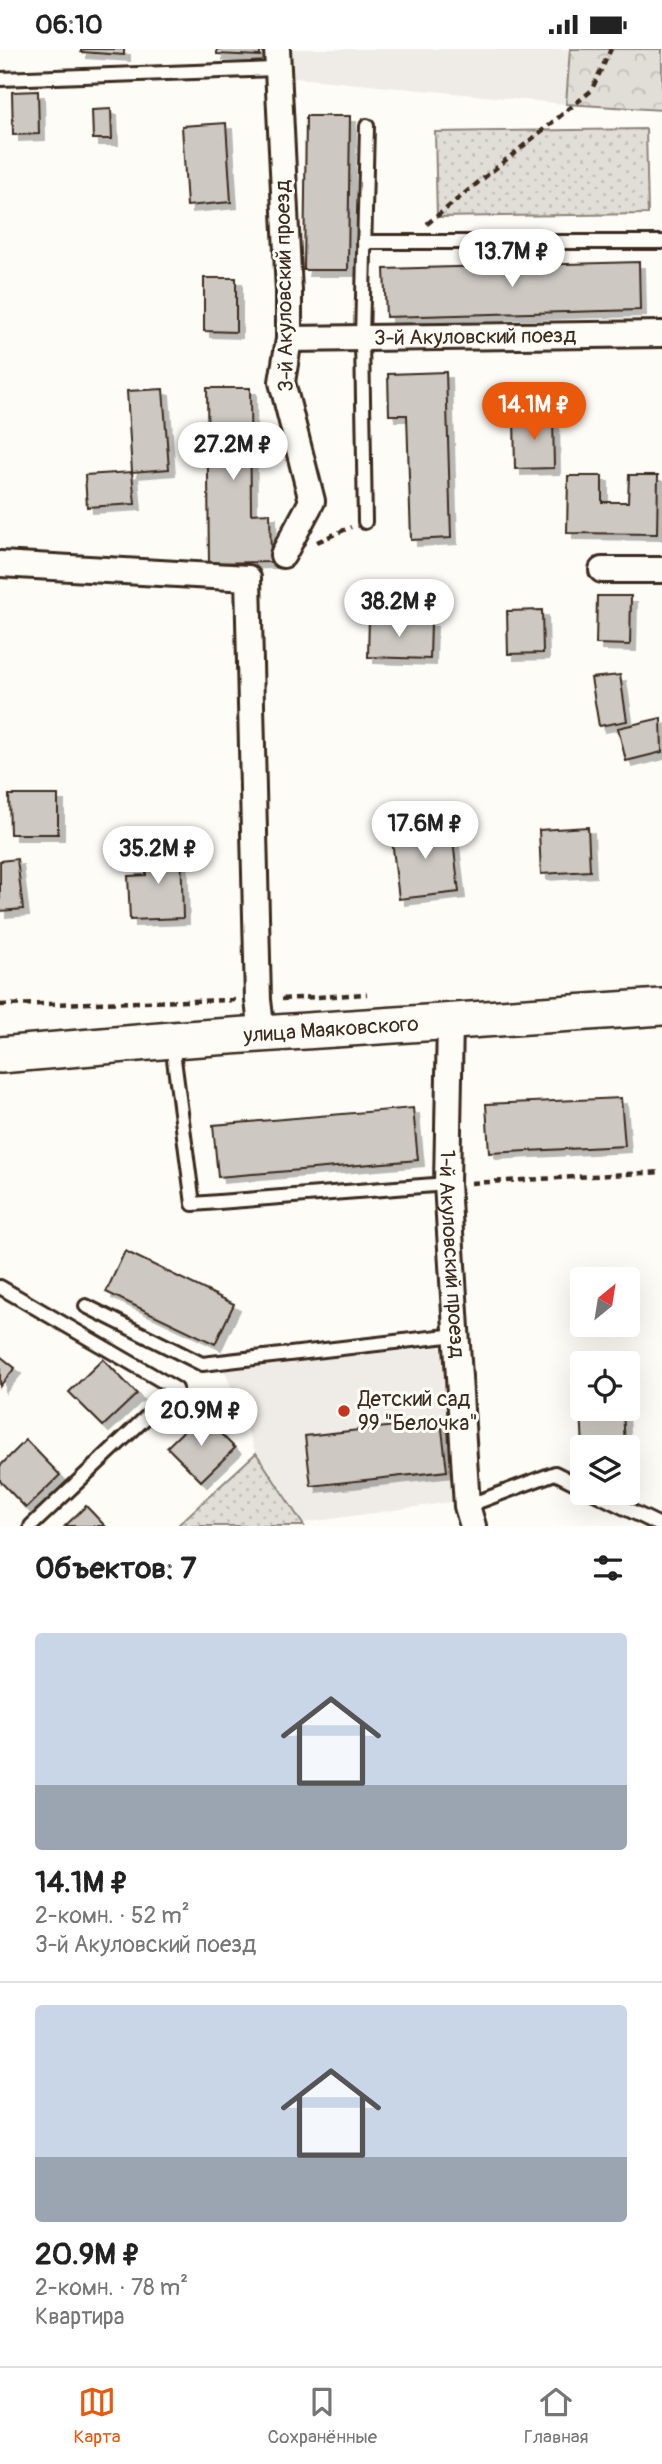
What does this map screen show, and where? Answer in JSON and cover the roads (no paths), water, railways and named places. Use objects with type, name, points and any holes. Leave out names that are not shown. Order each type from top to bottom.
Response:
[{"type":"street","name":"3-й Акуловский проезд","points":[[276,59],[289,339],[282,382],[312,501],[284,555]]},
{"type":"street","name":"3-й Акуловский поезд","points":[[289,339],[662,334]]},
{"type":"street","points":[[0,564],[248,578],[257,1000],[262,1034]]},
{"type":"street","points":[[602,570],[662,570]]},
{"type":"street","name":"улица Маяковского","points":[[0,1055],[172,1040],[662,1007]]},
{"type":"street","name":"1-й Акуловский проезд","points":[[450,1021],[447,1184],[470,1516]]},
{"type":"lane","points":[[0,79],[276,59]]},
{"type":"lane","points":[[365,522],[362,338],[367,126]]},
{"type":"lane","points":[[364,242],[662,241]]},
{"type":"lane","points":[[172,1040],[193,1204],[447,1184]]},
{"type":"lane","points":[[0,1287],[176,1389],[31,1526]]},
{"type":"lane","points":[[86,1306],[202,1364],[456,1335]]},
{"type":"lane","points":[[470,1516],[555,1473],[570,1480]]},
{"type":"lane","points":[[619,1505],[662,1526]]},
{"type":"place","name":"Детский сад 99 \"Белочка\"","points":[[344,1411]]}]
